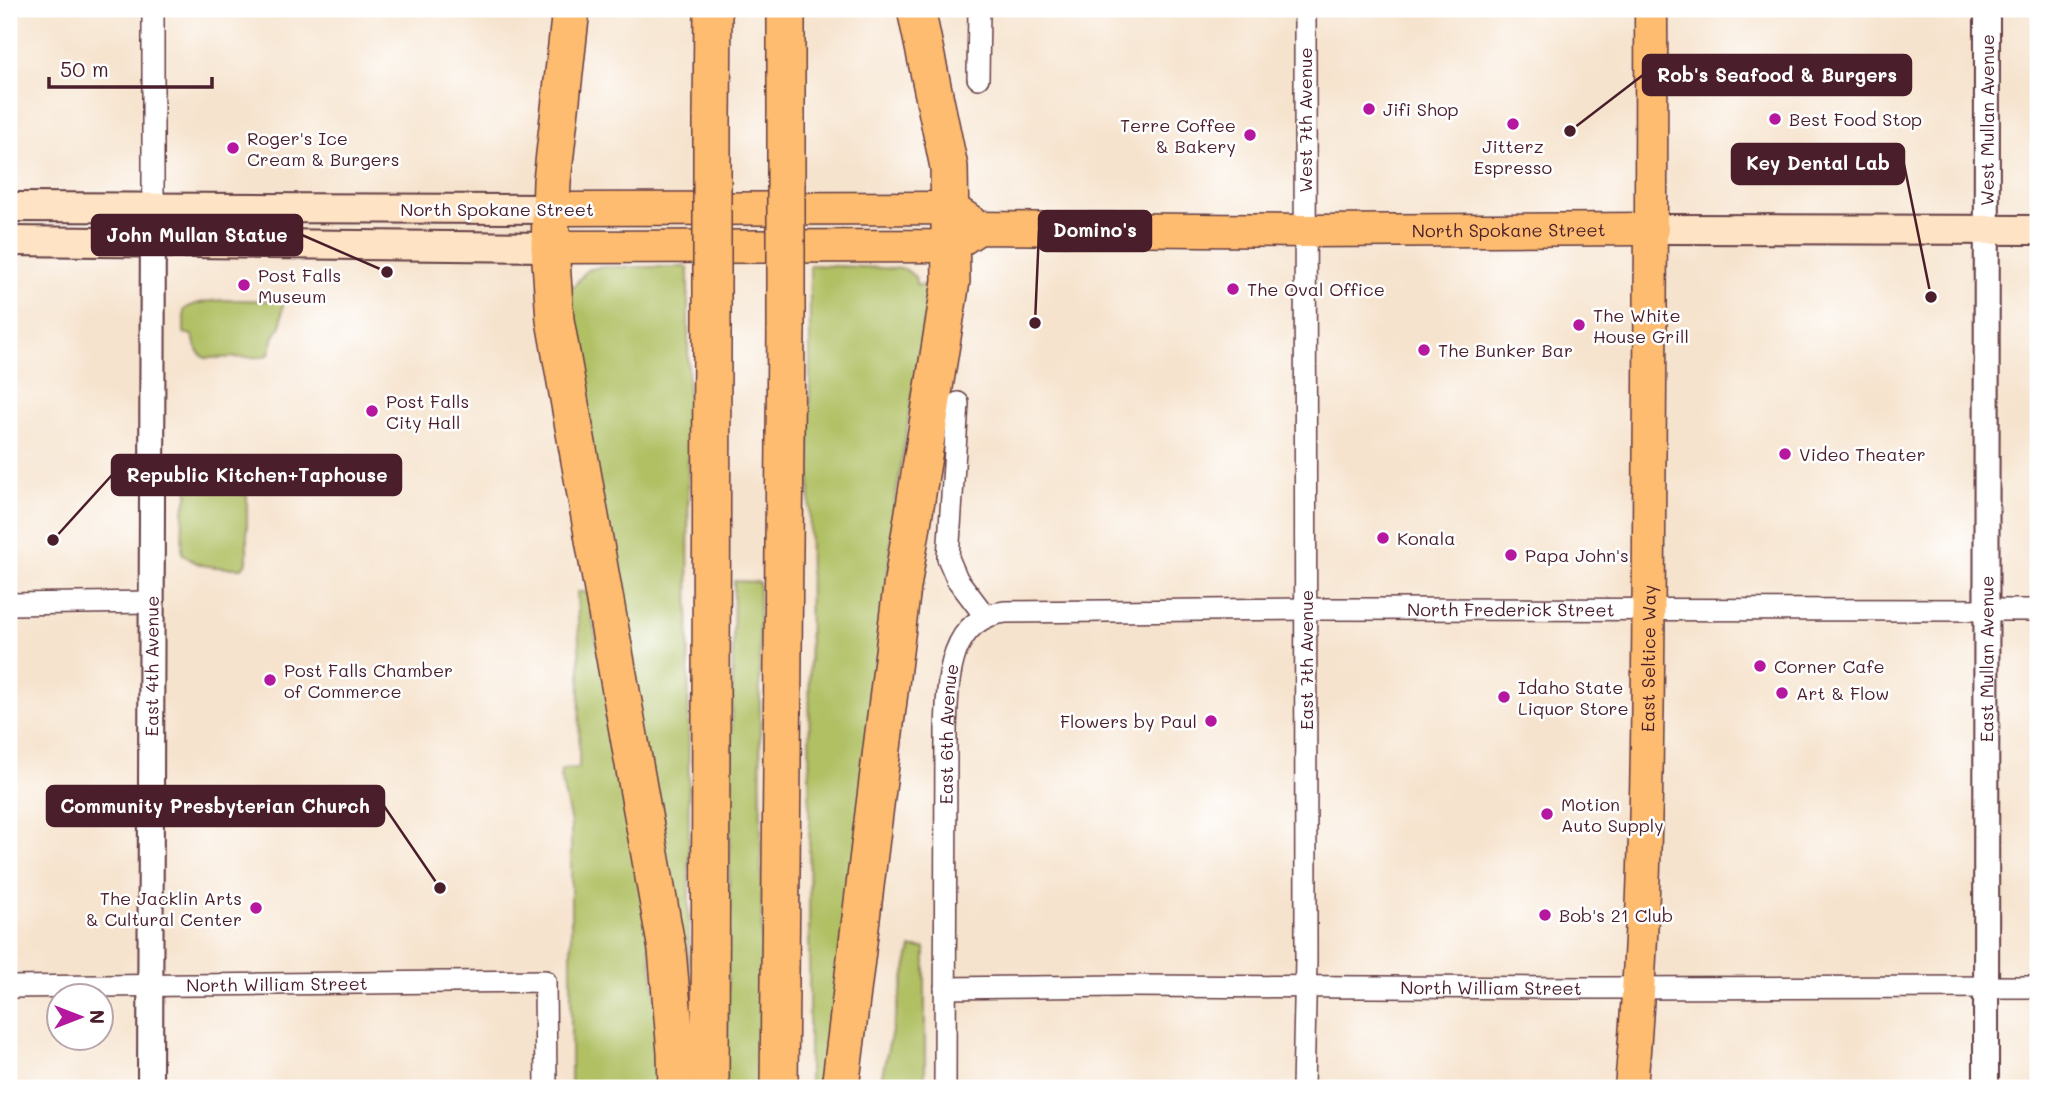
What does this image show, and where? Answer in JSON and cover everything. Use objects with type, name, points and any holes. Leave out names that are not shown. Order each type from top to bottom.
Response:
[{"type":"highway","points":[[571,9],[550,209],[555,320],[667,950],[677,1088]]},
{"type":"highway","points":[[710,1088],[713,9]]},
{"type":"highway","points":[[779,1088],[786,9]]},
{"type":"highway","points":[[839,1088],[902,587],[960,227],[916,9]]},
{"type":"main road","name":"East Seltice Way","points":[[1631,1088],[1640,988],[1648,609],[1651,9]]},
{"type":"main road","name":"North Spokane Street","points":[[9,206],[550,209],[960,227],[1305,231],[2038,230]]},
{"type":"main road","name":"North Spokane Street","points":[[9,241],[550,247],[960,227]]},
{"type":"street","points":[[153,9],[153,207]]},
{"type":"street","points":[[978,78],[979,9]]},
{"type":"street","name":"West 7th Avenue","points":[[1305,9],[1305,231]]},
{"type":"street","name":"West Mullan Avenue","points":[[1986,230],[1987,9]]},
{"type":"street","name":"East 4th Avenue","points":[[150,1088],[153,207]]},
{"type":"street","name":"East Mullan Avenue","points":[[1986,230],[1986,1088]]},
{"type":"street","name":"East 7th Avenue","points":[[1303,1088],[1305,231]]},
{"type":"street","points":[[958,403],[948,558],[957,579],[985,616]]},
{"type":"street","points":[[9,604],[152,602]]},
{"type":"street","name":"North Frederick Street","points":[[985,616],[1006,612],[1306,609],[2038,610]]},
{"type":"street","name":"East 6th Avenue","points":[[945,1088],[946,730],[949,676],[957,649],[964,637],[985,616]]},
{"type":"street","name":"North William Street","points":[[9,987],[545,981],[546,1088]]},
{"type":"street","name":"North William Street","points":[[945,988],[2038,986]]},
{"type":"green space","points":[[810,265],[905,269],[915,277],[917,286],[926,284],[928,297],[895,502],[873,730],[827,1088],[809,1088]]},
{"type":"green space","points":[[600,267],[688,267],[689,1052],[564,283],[574,286],[587,270]]},
{"type":"green space","points":[[231,300],[283,301],[281,326],[274,336],[269,354],[263,357],[205,358],[198,352],[192,335],[184,333],[184,310],[192,305]]},
{"type":"green space","points":[[186,478],[247,495],[247,562],[242,568],[203,565],[182,553],[183,513],[188,493]]},
{"type":"green space","points":[[734,581],[759,582],[763,1088],[726,1088]]},
{"type":"green space","points":[[577,592],[587,592],[636,840],[667,1088],[571,1088],[571,823],[560,774],[562,769],[579,768],[580,668]]},
{"type":"green space","points":[[911,948],[925,948],[925,1088],[879,1088]]},
{"type":"place","name":"Jifi Shop","points":[[1369,109]]},
{"type":"place","name":"Best Food Stop","points":[[1775,119]]},
{"type":"place","name":"Jitterz Espresso","points":[[1513,124]]},
{"type":"place","name":"Rob's Seafood & Burgers","points":[[1570,131]]},
{"type":"place","name":"Terre Coffee & Bakery","points":[[1250,135]]},
{"type":"place","name":"Roger's Ice Cream & Burgers","points":[[233,148]]},
{"type":"place","name":"John Mullan Statue","points":[[387,272]]},
{"type":"place","name":"Post Falls Museum","points":[[244,285]]},
{"type":"place","name":"The Oval Office","points":[[1233,289]]},
{"type":"place","name":"Key Dental Lab","points":[[1931,297]]},
{"type":"place","name":"Domino's","points":[[1035,323]]},
{"type":"place","name":"The White House Grill","points":[[1579,325]]},
{"type":"place","name":"The Bunker Bar","points":[[1424,350]]},
{"type":"place","name":"Post Falls City Hall","points":[[372,411]]},
{"type":"place","name":"Video Theater","points":[[1785,454]]},
{"type":"place","name":"Konala","points":[[1383,538]]},
{"type":"place","name":"Republic Kitchen+Taphouse","points":[[53,540]]},
{"type":"place","name":"Papa John's","points":[[1511,555]]},
{"type":"place","name":"Corner Cafe","points":[[1760,666]]},
{"type":"place","name":"Post Falls Chamber of Commerce","points":[[270,680]]},
{"type":"place","name":"Art & Flow","points":[[1782,693]]},
{"type":"place","name":"Idaho State Liquor Store","points":[[1504,697]]},
{"type":"place","name":"Flowers by Paul","points":[[1211,721]]},
{"type":"place","name":"Motion Auto Supply","points":[[1547,814]]},
{"type":"place","name":"Community Presbyterian Church","points":[[440,888]]},
{"type":"place","name":"The Jacklin Arts & Cultural Center","points":[[256,908]]},
{"type":"place","name":"Bob's 21 Club","points":[[1545,915]]}]
